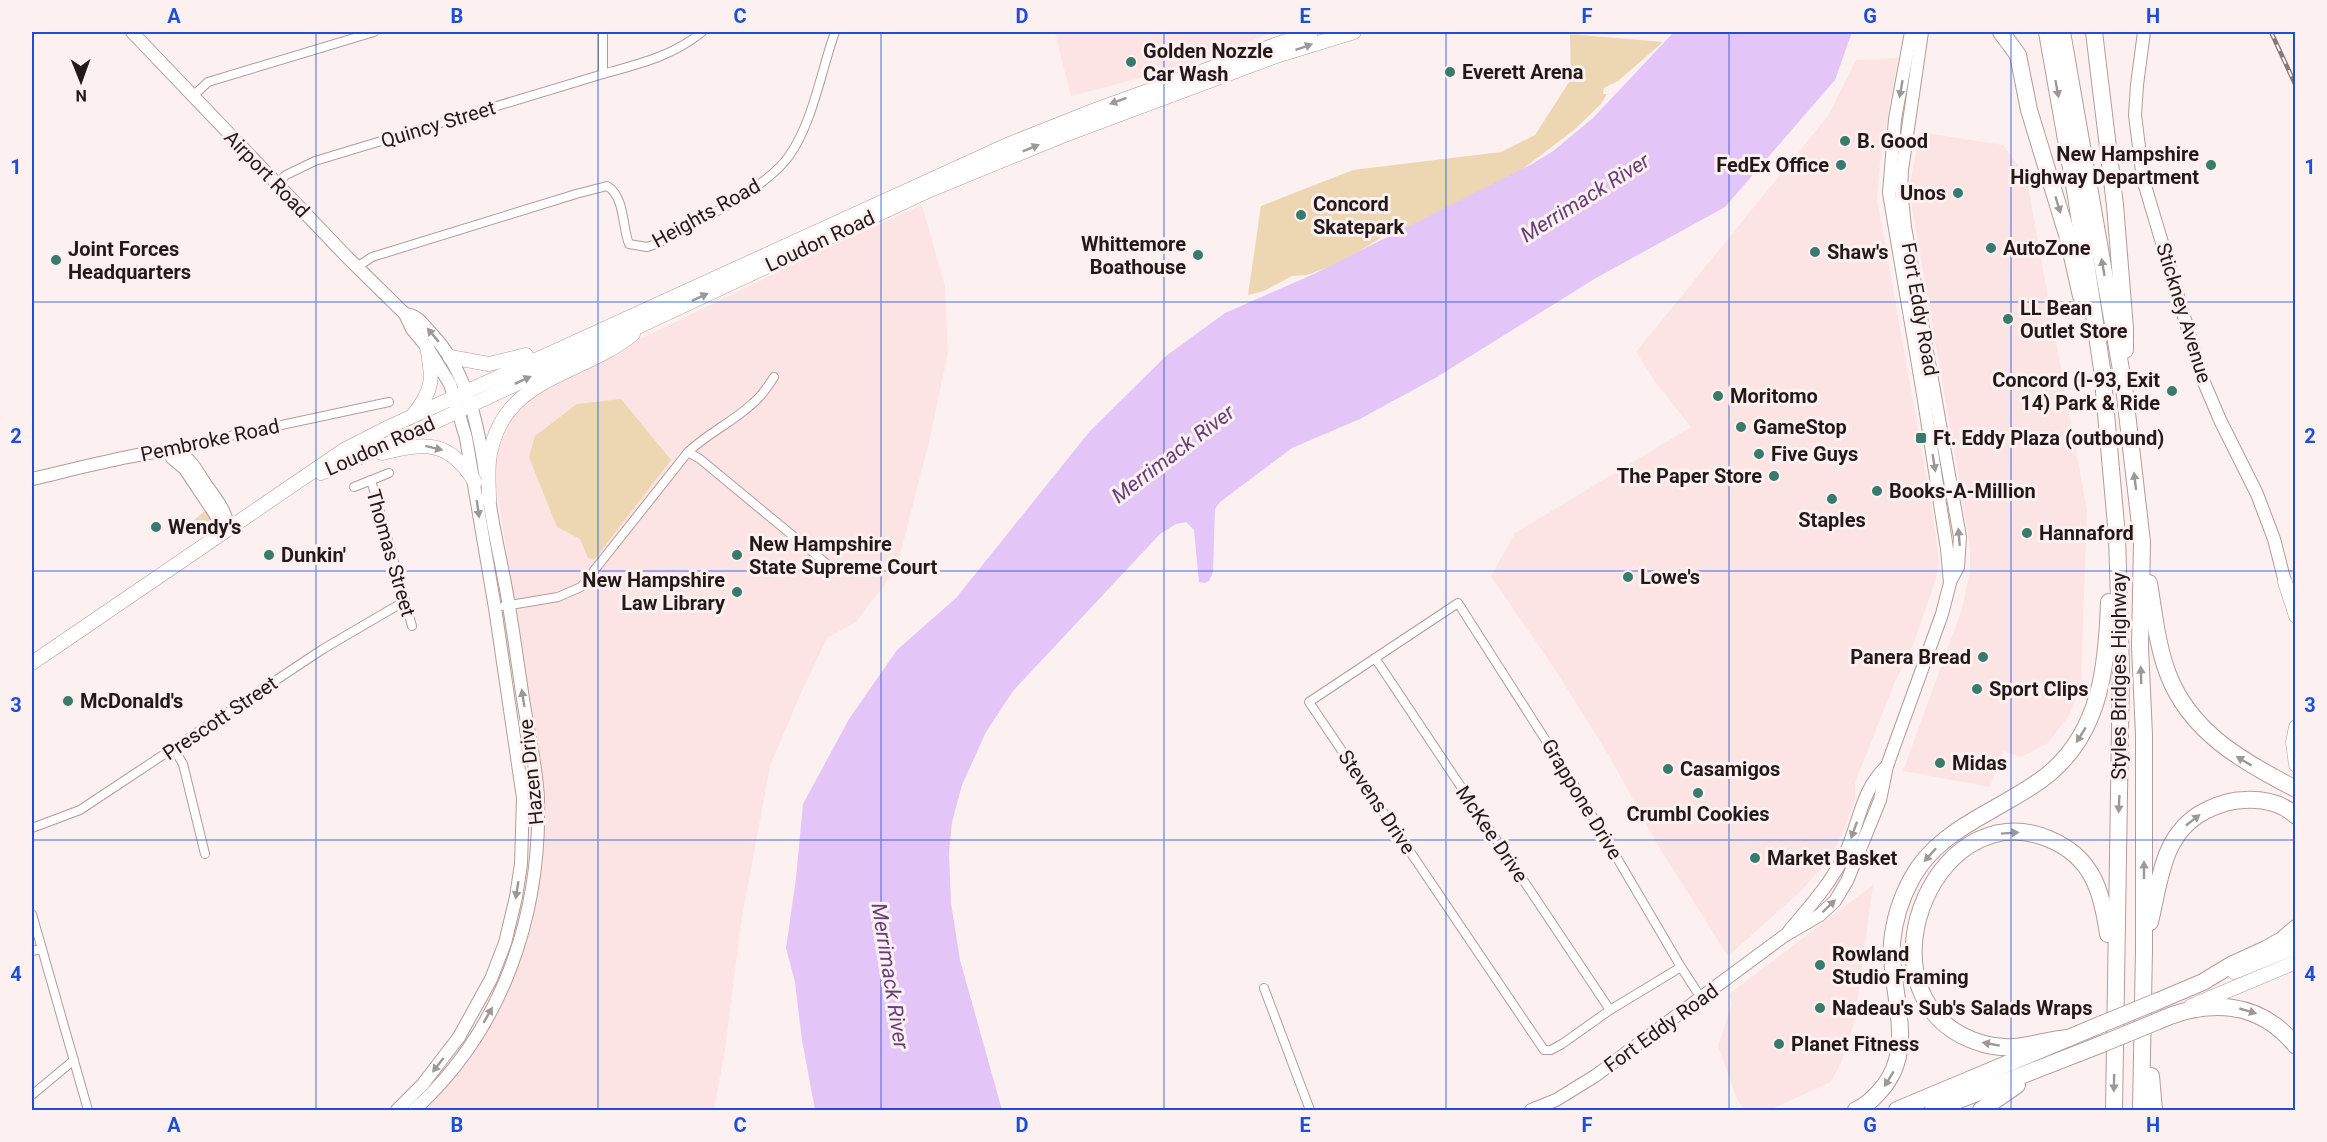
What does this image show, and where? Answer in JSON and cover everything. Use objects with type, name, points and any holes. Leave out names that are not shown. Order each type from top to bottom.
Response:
[{"type":"highway","points":[[2001,32],[2018,55]]},
{"type":"highway","points":[[2014,32],[2029,110],[2068,238],[2107,415]]},
{"type":"highway","name":"Styles Bridges Highway","points":[[2047,32],[2076,196],[2107,415],[2117,536],[2121,668],[2114,1110]]},
{"type":"highway","name":"Styles Bridges Highway","points":[[2062,32],[2124,387],[2142,542],[2140,647],[2144,735],[2144,950]]},
{"type":"highway","points":[[2094,32],[2115,205],[2126,328],[2124,387]]},
{"type":"highway","points":[[1856,1110],[1864,1106],[1886,1085],[1900,1053],[1901,1032],[1892,944],[1898,910],[1915,873],[1931,852],[1949,836],[2024,791],[2052,771],[2080,738],[2090,718],[2099,696],[2104,673],[2110,576],[2117,536]]},
{"type":"highway","points":[[2142,542],[2160,646],[2168,674],[2176,691],[2191,715],[2225,748],[2295,789]]},
{"type":"highway","points":[[2154,1110],[2150,999],[2144,950],[2164,861],[2172,843],[2186,824],[2214,806],[2240,800],[2266,801],[2283,807],[2295,816]]},
{"type":"highway","points":[[2069,1038],[2054,1039],[2034,1045],[1999,1046],[1971,1039],[1954,1031],[1940,1019],[1928,1004],[1919,987],[1914,969],[1913,950],[1919,913],[1935,879],[1961,852],[1995,835],[2013,832],[2032,834],[2058,843],[2074,854],[2097,884],[2103,901],[2116,977]]},
{"type":"highway","points":[[1897,1110],[2102,1024],[2150,999],[2203,982],[2231,965],[2282,940],[2295,928]]},
{"type":"highway","points":[[2141,1110],[2150,999]]},
{"type":"highway","points":[[1933,1110],[2164,1018],[2207,1007],[2223,1006],[2259,1014],[2274,1023],[2295,1046]]},
{"type":"highway","points":[[1981,1110],[2043,1068]]},
{"type":"main road","name":"Loudon Road","points":[[299,482],[356,459],[462,401],[615,324],[1007,145],[1095,110],[1311,32]]},
{"type":"main road","name":"Loudon Road","points":[[32,663],[344,450],[412,417],[462,401],[648,321],[930,190],[1009,157],[1346,32]]},
{"type":"main road","points":[[489,500],[490,455],[494,439],[500,423],[520,398],[553,377],[619,346],[648,321]]},
{"type":"main road","points":[[450,357],[476,363],[504,362],[519,358],[586,329],[615,324]]},
{"type":"main road","points":[[412,417],[426,399],[433,377],[427,347]]},
{"type":"main road","points":[[356,459],[410,446],[436,447],[459,460],[474,482]]},
{"type":"main road","points":[[2290,578],[2295,616]]},
{"type":"main road","points":[[2295,728],[2293,742],[2295,765]]},
{"type":"main road","points":[[2203,982],[2295,947]]},
{"type":"main road","points":[[2164,1018],[2295,962]]},
{"type":"street","name":"Airport Road","points":[[132,32],[405,314],[412,329],[427,347],[462,401]]},
{"type":"street","points":[[193,96],[208,82],[374,32]]},
{"type":"street","points":[[603,32],[603,74]]},
{"type":"street","name":"Quincy Street","points":[[277,183],[286,175],[315,161],[665,55],[702,32]]},
{"type":"street","name":"Heights Road","points":[[357,267],[372,257],[607,186],[613,189],[618,198],[629,244],[647,248],[656,244],[771,177],[789,156],[802,132],[835,32]]},
{"type":"street","name":"Fort Eddy Road","points":[[1911,32],[1895,119],[1889,193],[1925,405],[1950,583]]},
{"type":"street","name":"Fort Eddy Road","points":[[1532,1110],[1562,1096],[1595,1076],[1784,936],[1803,927],[1835,901],[1858,855],[1880,800],[1887,766],[1942,614],[1950,583],[1958,567],[1960,537],[1905,227],[1901,190],[1906,138],[1922,32]]},
{"type":"street","name":"Stickney Avenue","points":[[2144,32],[2135,116],[2143,179],[2203,380],[2257,494],[2290,578]]},
{"type":"street","name":"Airport Road","points":[[405,314],[415,315],[456,366],[462,401]]},
{"type":"street","points":[[501,607],[558,597],[582,587],[688,452],[702,439],[729,423],[755,402],[774,377]]},
{"type":"street","name":"Hazen Drive","points":[[414,1110],[464,1053],[499,997],[511,971],[532,894],[537,851],[538,797],[474,482],[462,401]]},
{"type":"street","name":"Hazen Drive","points":[[397,1110],[437,1067],[474,1012],[492,979],[505,943],[521,864],[523,798],[489,500],[483,461],[462,401]]},
{"type":"street","name":"Pembroke Road","points":[[32,479],[389,402]]},
{"type":"street","points":[[157,452],[174,451],[189,460],[226,514],[229,529]]},
{"type":"street","points":[[688,452],[700,459],[827,564]]},
{"type":"street","points":[[354,487],[389,473]]},
{"type":"street","name":"Thomas Street","points":[[371,480],[412,626]]},
{"type":"street","name":"Prescott Street","points":[[32,828],[80,810],[323,649],[405,601]]},
{"type":"street","name":"Stevens Drive","points":[[1458,603],[1309,702],[1544,1050],[1551,1050],[1562,1044],[1610,1010]]},
{"type":"street","name":"Grappone Drive","points":[[1458,603],[1573,783],[1701,998]]},
{"type":"street","name":"McKee Drive","points":[[1375,658],[1610,1010]]},
{"type":"street","points":[[174,749],[183,764],[205,854]]},
{"type":"street","points":[[32,914],[88,1110]]},
{"type":"street","points":[[32,951],[42,949]]},
{"type":"street","points":[[1610,1010],[1681,967]]},
{"type":"street","points":[[1264,988],[1310,1110]]},
{"type":"street","points":[[32,1095],[74,1059]]},
{"type":"shaded area","points":[[1274,32],[1179,68],[1071,96],[1055,33]]},
{"type":"shaded area","points":[[1570,34],[1663,42],[1618,81],[1604,88],[1603,94],[1607,94],[1601,104],[1574,130],[1503,184],[1408,229],[1385,235],[1344,261],[1307,275],[1292,276],[1264,291],[1248,295],[1261,206],[1353,170],[1501,152],[1535,135],[1571,79]]},
{"type":"shaded area","points":[[1898,58],[1880,163],[1877,199],[1931,502],[1939,560],[1936,579],[1913,645],[1894,684],[1855,783],[1855,799],[1846,825],[1830,858],[1801,891],[1728,956],[1657,844],[1611,759],[1558,674],[1491,576],[1515,533],[1691,427],[1656,383],[1636,352],[1828,116],[1856,60]]},
{"type":"shaded area","points":[[1920,132],[2003,145],[2026,176],[2087,511],[2081,682],[2070,714],[2048,743],[2021,757],[2003,751],[1990,787],[1903,771],[1962,609],[1970,571],[1970,550],[1959,478],[1912,208],[1910,184]]},
{"type":"shaded area","points":[[922,205],[945,286],[948,353],[928,446],[896,570],[856,622],[827,638],[770,766],[741,923],[726,1043],[714,1110],[422,1110],[493,1017],[512,981],[531,928],[542,868],[544,843],[541,772],[494,471],[494,455],[509,417],[545,385],[836,244]]},
{"type":"shaded area","points":[[621,399],[671,460],[594,560],[588,558],[580,539],[557,527],[529,457],[535,436],[577,404]]},
{"type":"shaded area","points":[[205,511],[212,517],[206,534],[198,535],[194,529],[194,520]]},
{"type":"shaded area","points":[[1873,885],[1855,1020],[1843,1058],[1831,1082],[1769,1110],[1744,1110],[1737,1099],[1718,1046],[1732,1004],[1729,994]]},
{"type":"water","name":"Merrimack River","points":[[1674,32],[1852,32],[1835,80],[1725,207],[1596,278],[1437,377],[1360,419],[1292,448],[1220,502],[1215,509],[1213,572],[1209,581],[1199,582],[1194,530],[1186,522],[1176,524],[1160,534],[1013,691],[986,732],[962,785],[952,822],[949,853],[951,903],[960,960],[1002,1110],[815,1110],[802,1040],[795,982],[786,948],[803,804],[849,719],[897,650],[956,598],[1090,431],[1166,356],[1225,313],[1316,273],[1532,164],[1553,151],[1593,118]]},
{"type":"railway","points":[[2271,32],[2296,86]]},
{"type":"place","name":"Golden Nozzle Car Wash","points":[[1131,62]]},
{"type":"place","name":"Everett Arena","points":[[1450,72]]},
{"type":"place","name":"B. Good","points":[[1845,141]]},
{"type":"place","name":"FedEx Office","points":[[1841,165]]},
{"type":"place","name":"New Hampshire Highway Department","points":[[2211,165]]},
{"type":"place","name":"Unos","points":[[1958,193]]},
{"type":"place","name":"Concord Skatepark","points":[[1301,215]]},
{"type":"place","name":"AutoZone","points":[[1991,248]]},
{"type":"place","name":"Shaw's","points":[[1815,252]]},
{"type":"place","name":"Whittemore Boathouse","points":[[1198,255]]},
{"type":"place","name":"Joint Forces Headquarters","points":[[56,260]]},
{"type":"place","name":"LL Bean Outlet Store","points":[[2008,319]]},
{"type":"place","name":"Concord (I-93, Exit 14) Park & Ride","points":[[2172,391]]},
{"type":"place","name":"Moritomo","points":[[1718,396]]},
{"type":"place","name":"GameStop","points":[[1741,427]]},
{"type":"place","name":"Ft. Eddy Plaza (outbound)","points":[[1921,438]]},
{"type":"place","name":"Five Guys","points":[[1759,454]]},
{"type":"place","name":"The Paper Store","points":[[1774,476]]},
{"type":"place","name":"Books-A-Million","points":[[1877,491]]},
{"type":"place","name":"Staples","points":[[1832,499]]},
{"type":"place","name":"Wendy's","points":[[156,527]]},
{"type":"place","name":"Hannaford","points":[[2027,533]]},
{"type":"place","name":"Dunkin'","points":[[269,555]]},
{"type":"place","name":"New Hampshire State Supreme Court","points":[[737,555]]},
{"type":"place","name":"Lowe's","points":[[1628,577]]},
{"type":"place","name":"New Hampshire Law Library","points":[[737,592]]},
{"type":"place","name":"Panera Bread","points":[[1983,657]]},
{"type":"place","name":"Sport Clips","points":[[1977,689]]},
{"type":"place","name":"McDonald's","points":[[68,701]]},
{"type":"place","name":"Midas","points":[[1940,763]]},
{"type":"place","name":"Casamigos","points":[[1668,769]]},
{"type":"place","name":"Crumbl Cookies","points":[[1698,793]]},
{"type":"place","name":"Market Basket","points":[[1755,858]]},
{"type":"place","name":"Rowland Studio Framing","points":[[1820,965]]},
{"type":"place","name":"Nadeau's Sub's Salads Wraps","points":[[1820,1008]]},
{"type":"place","name":"Planet Fitness","points":[[1779,1044]]}]
